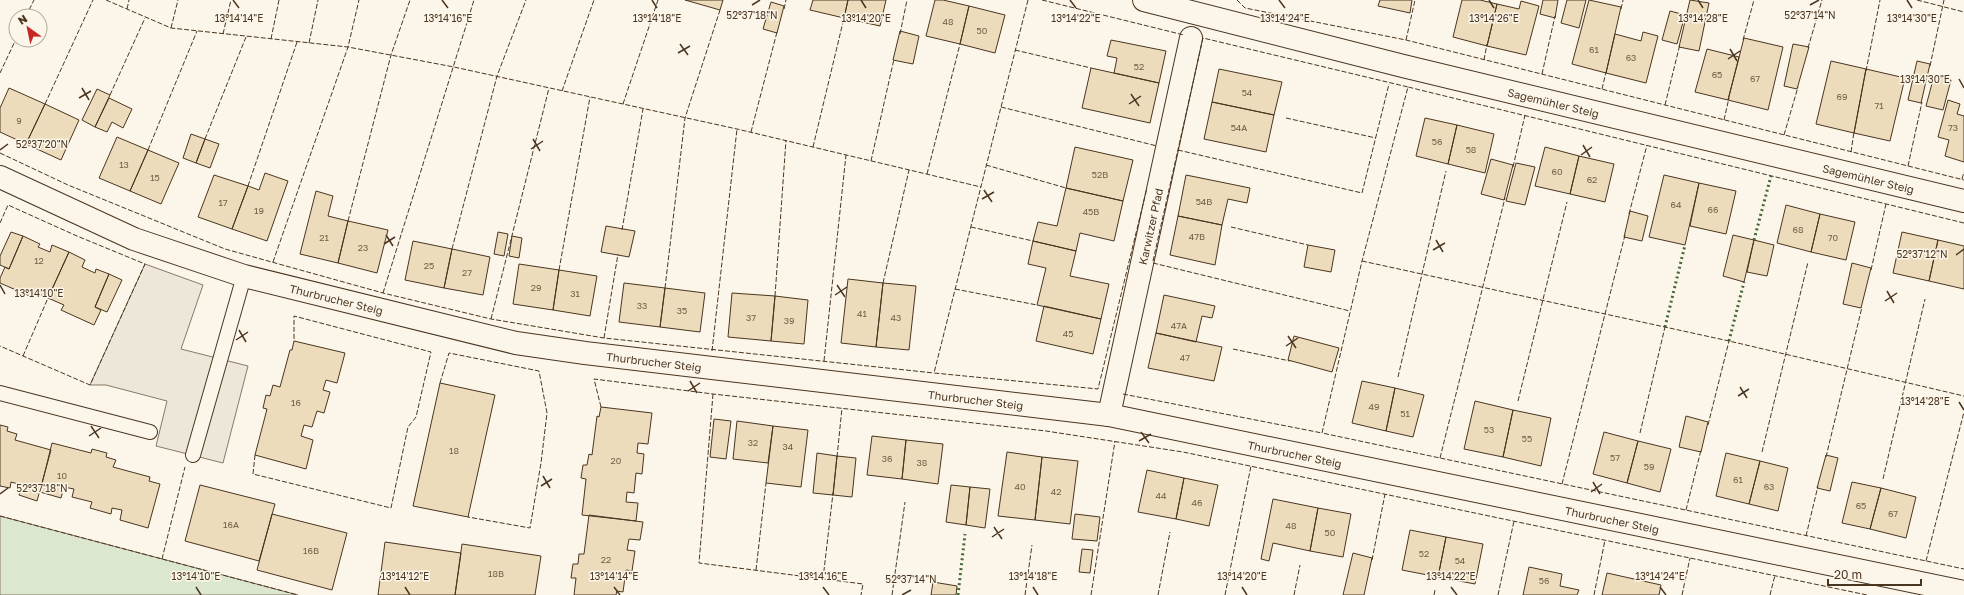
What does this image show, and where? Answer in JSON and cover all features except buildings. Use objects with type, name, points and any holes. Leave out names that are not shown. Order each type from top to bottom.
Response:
[{"type":"street","name":"Sagemühler Steig","points":[[1144,0],[1196,6],[1411,68],[1964,201]]},
{"type":"street","name":"Karwitzer Pfad","points":[[1109,415],[1191,38]]},
{"type":"street","name":"Thurbrucher Steig","points":[[0,177],[134,239],[244,276],[445,327],[553,349],[1109,415],[1964,592]]},
{"type":"lane","points":[[1191,38],[1196,6]]},
{"type":"lane","points":[[193,455],[244,276]]},
{"type":"lane","points":[[0,393],[150,432]]},
{"type":"green space","points":[[0,516],[298,595],[0,595]]},
{"type":"shaded area","points":[[145,264],[203,285],[181,349],[248,366],[223,463],[156,446],[167,401],[106,385],[90,385]]},
{"type":"hedge","points":[[1754,240],[1771,176]]},
{"type":"hedge","points":[[1665,327],[1685,245]]},
{"type":"hedge","points":[[1729,341],[1744,282]]},
{"type":"hedge","points":[[958,595],[965,534]]},
{"type":"fence","points":[[30,8],[34,0]]},
{"type":"fence","points":[[45,104],[93,0]]},
{"type":"fence","points":[[106,0],[171,28],[348,47],[454,67],[737,129],[981,187]]},
{"type":"fence","points":[[127,9],[129,0]]},
{"type":"fence","points":[[171,28],[178,0]]},
{"type":"fence","points":[[223,34],[231,0]]},
{"type":"fence","points":[[271,39],[279,0]]},
{"type":"fence","points":[[309,43],[318,0]]},
{"type":"fence","points":[[273,262],[348,47],[359,0]]},
{"type":"fence","points":[[348,221],[391,55],[410,0]]},
{"type":"fence","points":[[383,293],[474,0]]},
{"type":"fence","points":[[452,249],[497,76],[526,0]]},
{"type":"fence","points":[[562,91],[594,0]]},
{"type":"fence","points":[[623,104],[658,0]]},
{"type":"fence","points":[[784,9],[786,0]]},
{"type":"fence","points":[[900,34],[907,0]]},
{"type":"fence","points":[[1028,0],[934,373],[1098,389],[1147,188]]},
{"type":"fence","points":[[1042,0],[1184,35]]},
{"type":"fence","points":[[1237,0],[1245,8],[1406,40],[1964,180]]},
{"type":"fence","points":[[1406,40],[1415,0]]},
{"type":"fence","points":[[1621,9],[1623,0]]},
{"type":"fence","points":[[1743,40],[1754,0]]},
{"type":"fence","points":[[1808,48],[1822,0]]},
{"type":"fence","points":[[1866,71],[1880,0]]},
{"type":"fence","points":[[1917,0],[1964,12]]},
{"type":"fence","points":[[1930,66],[1944,0]]},
{"type":"fence","points":[[665,288],[685,118],[720,10]]},
{"type":"fence","points":[[1542,74],[1555,16]]},
{"type":"fence","points":[[110,95],[145,18]]},
{"type":"fence","points":[[813,147],[844,18]]},
{"type":"fence","points":[[148,150],[197,31]]},
{"type":"fence","points":[[751,132],[777,32]]},
{"type":"fence","points":[[205,139],[246,37]]},
{"type":"fence","points":[[1153,261],[1203,38],[1408,87]]},
{"type":"fence","points":[[248,186],[297,42]]},
{"type":"fence","points":[[927,174],[960,44]]},
{"type":"fence","points":[[1484,60],[1487,44]]},
{"type":"fence","points":[[1665,105],[1680,44]]},
{"type":"fence","points":[[0,73],[12,48]]},
{"type":"fence","points":[[1015,50],[1091,68]]},
{"type":"fence","points":[[871,161],[894,59]]},
{"type":"fence","points":[[1602,89],[1606,72]]},
{"type":"fence","points":[[1178,150],[1362,193],[1389,84]]},
{"type":"fence","points":[[1964,223],[1408,87],[1362,261],[1322,433],[1964,569]]},
{"type":"fence","points":[[1784,135],[1798,87]]},
{"type":"fence","points":[[491,319],[549,88]]},
{"type":"fence","points":[[559,270],[590,97]]},
{"type":"fence","points":[[1724,120],[1729,98]]},
{"type":"fence","points":[[1908,166],[1922,102]]},
{"type":"fence","points":[[1001,107],[1157,146]]},
{"type":"fence","points":[[622,230],[643,109]]},
{"type":"fence","points":[[1513,167],[1525,115]]},
{"type":"fence","points":[[1286,118],[1376,138]]},
{"type":"fence","points":[[712,351],[737,129]]},
{"type":"fence","points":[[1851,152],[1854,132]]},
{"type":"fence","points":[[775,296],[786,140]]},
{"type":"fence","points":[[1629,214],[1647,145]]},
{"type":"fence","points":[[0,153],[68,185],[225,249],[383,293],[491,319],[604,338],[934,373]]},
{"type":"fence","points":[[824,361],[846,155]]},
{"type":"fence","points":[[986,165],[1066,188]]},
{"type":"fence","points":[[883,283],[909,170]]},
{"type":"fence","points":[[1398,377],[1446,171]]},
{"type":"fence","points":[[1962,179],[1964,172]]},
{"type":"fence","points":[[1440,458],[1505,198]]},
{"type":"fence","points":[[1518,401],[1567,202]]},
{"type":"fence","points":[[1871,270],[1886,204]]},
{"type":"fence","points":[[0,223],[8,205],[145,264],[90,385],[0,346]]},
{"type":"fence","points":[[971,227],[1033,241]]},
{"type":"fence","points":[[1231,227],[1308,245]]},
{"type":"fence","points":[[1562,484],[1625,235]]},
{"type":"fence","points":[[604,338],[618,254]]},
{"type":"fence","points":[[1362,261],[1729,341],[1964,396]]},
{"type":"fence","points":[[1762,452],[1808,262]]},
{"type":"fence","points":[[1153,263],[1350,311]]},
{"type":"fence","points":[[955,289],[1037,305]]},
{"type":"fence","points":[[23,356],[48,298]]},
{"type":"fence","points":[[1883,479],[1925,299]]},
{"type":"fence","points":[[1826,457],[1862,307]]},
{"type":"fence","points":[[255,455],[253,474],[391,508],[408,427],[416,417],[431,352],[294,316],[294,341]]},
{"type":"fence","points":[[1640,433],[1665,327]]},
{"type":"fence","points":[[1708,425],[1729,341]]},
{"type":"fence","points":[[1233,349],[1290,361]]},
{"type":"fence","points":[[440,383],[449,353],[539,371],[547,413],[541,463],[530,528],[468,517]]},
{"type":"fence","points":[[601,407],[594,379],[713,394],[1046,431],[1183,452],[1867,595]]},
{"type":"fence","points":[[713,394],[699,563],[863,584],[861,595]]},
{"type":"fence","points":[[1123,394],[1322,433]]},
{"type":"fence","points":[[837,457],[842,408]]},
{"type":"fence","points":[[1926,561],[1964,412]]},
{"type":"fence","points":[[1091,595],[1115,441]]},
{"type":"fence","points":[[1686,510],[1701,450]]},
{"type":"fence","points":[[1225,595],[1251,466]]},
{"type":"fence","points":[[162,559],[185,467]]},
{"type":"fence","points":[[756,570],[766,483]]},
{"type":"fence","points":[[1806,536],[1818,486]]},
{"type":"fence","points":[[823,579],[833,493]]},
{"type":"fence","points":[[1372,560],[1385,494]]},
{"type":"fence","points":[[892,595],[905,502]]},
{"type":"fence","points":[[0,516],[298,595]]},
{"type":"fence","points":[[1498,595],[1514,521]]},
{"type":"fence","points":[[1158,595],[1170,532]]},
{"type":"fence","points":[[1594,595],[1605,540]]},
{"type":"fence","points":[[1025,595],[1032,545]]},
{"type":"fence","points":[[1682,595],[1690,558]]},
{"type":"fence","points":[[1294,595],[1300,565]]},
{"type":"fence","points":[[1770,595],[1775,575]]},
{"type":"fence","points":[[1434,595],[1435,590]]}]
